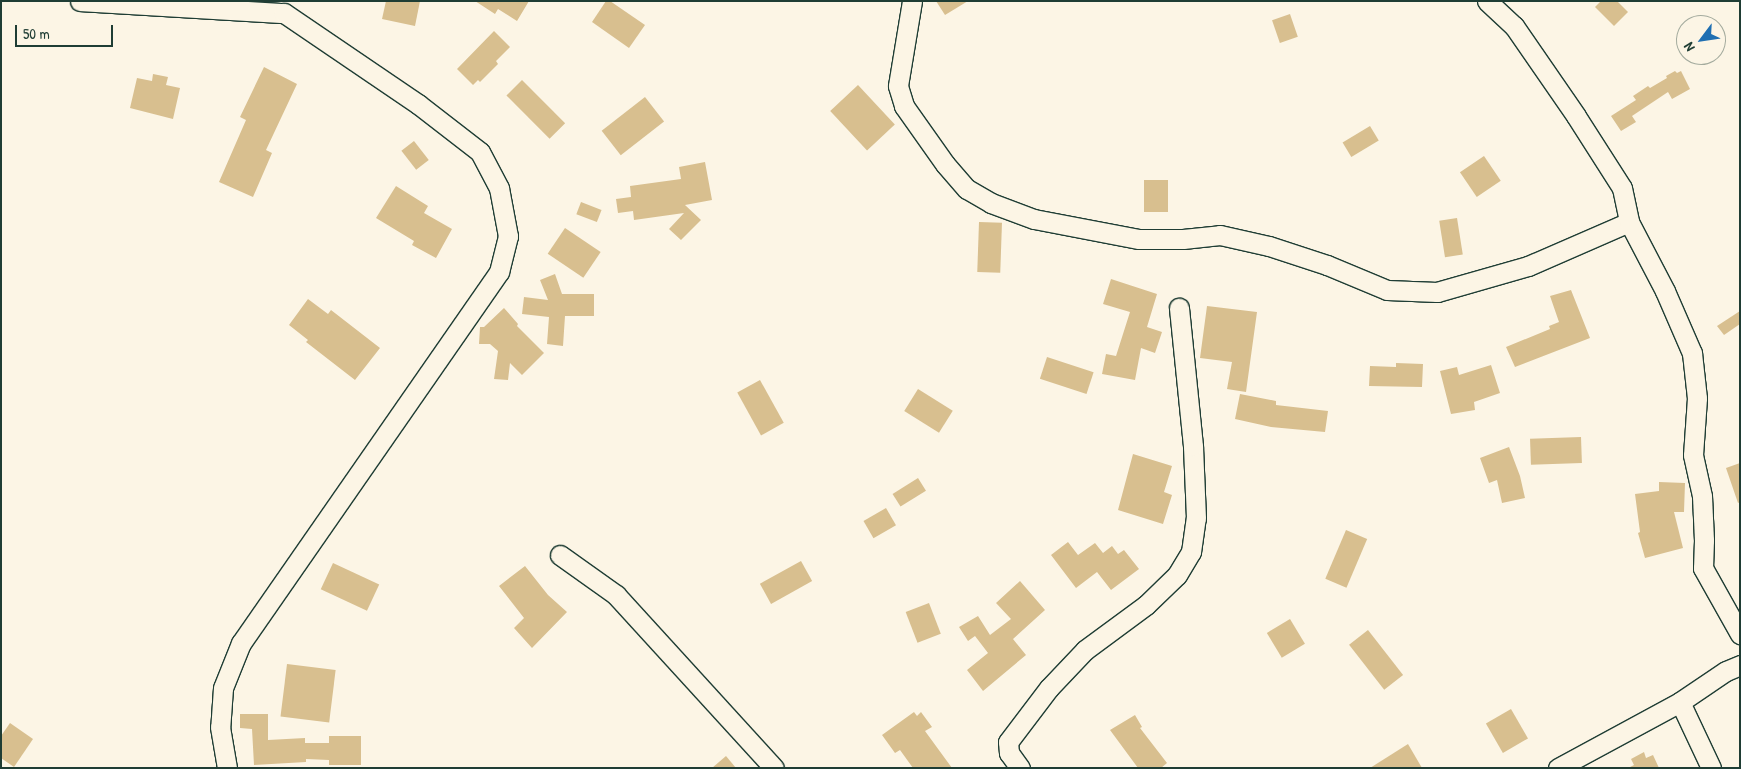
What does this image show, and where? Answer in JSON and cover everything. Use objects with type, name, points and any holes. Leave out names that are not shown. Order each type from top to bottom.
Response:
[{"type":"street","points":[[80,1],[284,13],[418,104],[480,152],[499,188],[508,236],[499,272],[241,643],[223,688],[220,727],[227,768]]},
{"type":"street","points":[[912,1],[898,86],[904,106],[944,164],[967,189],[991,203],[1034,219],[1139,239],[1183,239],[1220,235],[1269,246],[1327,265],[1387,290],[1437,292],[1528,266],[1629,222]]},
{"type":"street","points":[[1487,1],[1514,26],[1576,116],[1622,188],[1629,222],[1665,291],[1692,353],[1697,398],[1693,455],[1702,496],[1703,568],[1740,634]]},
{"type":"street","points":[[1020,768],[1009,754],[1008,742],[1049,688],[1085,650],[1146,605],[1177,575],[1191,552],[1196,518],[1193,446],[1179,308]]},
{"type":"street","points":[[560,555],[616,595],[774,768]]},
{"type":"street","points":[[1558,768],[1680,702],[1726,671],[1740,666]]},
{"type":"street","points":[[1680,702],[1711,768]]},
{"type":"building","points":[[386,1],[420,1],[415,26],[382,19]]},
{"type":"building","points":[[475,1],[529,1],[517,21],[498,9],[495,14]]},
{"type":"building","points":[[606,1],[610,1],[645,25],[629,48],[592,22]]},
{"type":"building","points":[[936,1],[968,1],[945,15]]},
{"type":"building","points":[[1601,1],[1617,1],[1628,12],[1614,26],[1595,7]]},
{"type":"building","points":[[1290,14],[1298,37],[1280,43],[1272,20]]},
{"type":"building","points":[[494,31],[510,47],[496,61],[498,64],[480,82],[478,80],[473,85],[457,69]]},
{"type":"building","points":[[264,67],[297,84],[266,150],[272,153],[253,197],[219,182],[246,120],[240,117]]},
{"type":"building","points":[[1675,71],[1677,73],[1681,71],[1690,89],[1672,99],[1668,92],[1632,116],[1636,122],[1621,131],[1611,116],[1636,100],[1633,96],[1648,86],[1650,88],[1667,78],[1666,76]]},
{"type":"building","points":[[153,74],[168,77],[166,85],[180,88],[173,119],[130,108],[137,78],[152,81]]},
{"type":"building","points":[[522,80],[565,123],[550,139],[506,96]]},
{"type":"building","points":[[858,85],[895,124],[867,150],[830,111]]},
{"type":"building","points":[[645,97],[664,121],[621,155],[602,131]]},
{"type":"building","points":[[1370,126],[1379,141],[1351,157],[1343,142]]},
{"type":"building","points":[[414,141],[429,160],[416,170],[401,151]]},
{"type":"building","points":[[1484,156],[1501,181],[1477,197],[1460,172]]},
{"type":"building","points":[[705,162],[712,200],[685,205],[701,220],[681,240],[669,229],[684,213],[634,220],[633,211],[618,213],[616,199],[631,197],[630,186],[681,179],[679,167]]},
{"type":"building","points":[[1144,180],[1168,180],[1168,212],[1144,212]]},
{"type":"building","points":[[396,186],[428,206],[424,213],[452,229],[436,258],[412,245],[414,241],[376,218]]},
{"type":"building","points":[[581,202],[602,210],[597,222],[576,214]]},
{"type":"building","points":[[1457,218],[1463,255],[1445,257],[1439,221]]},
{"type":"building","points":[[979,222],[1002,223],[1000,273],[977,272]]},
{"type":"building","points":[[565,228],[601,252],[583,278],[548,254]]},
{"type":"building","points":[[555,274],[562,294],[594,294],[594,316],[565,316],[563,346],[547,344],[549,317],[522,314],[524,297],[548,300],[540,280]]},
{"type":"building","points":[[1111,279],[1157,294],[1147,327],[1162,332],[1155,353],[1141,348],[1135,380],[1102,374],[1106,354],[1116,356],[1130,312],[1103,304]]},
{"type":"building","points":[[1571,290],[1590,338],[1515,367],[1506,347],[1550,329],[1549,326],[1559,322],[1550,296]]},
{"type":"building","points":[[308,299],[328,314],[331,310],[380,348],[355,380],[306,342],[308,340],[289,325]]},
{"type":"building","points":[[1207,306],[1257,312],[1246,392],[1227,389],[1232,362],[1200,358]]},
{"type":"building","points":[[504,308],[518,324],[517,326],[544,353],[522,375],[510,363],[508,380],[494,379],[498,351],[490,344],[479,344],[480,327],[484,327]]},
{"type":"building","points":[[1740,311],[1740,324],[1724,335],[1717,326]]},
{"type":"building","points":[[1047,357],[1094,372],[1086,394],[1040,379]]},
{"type":"building","points":[[1396,363],[1423,364],[1422,387],[1369,386],[1370,366],[1396,367]]},
{"type":"building","points":[[1491,365],[1500,393],[1474,402],[1475,410],[1451,414],[1440,371],[1457,367],[1459,375]]},
{"type":"building","points":[[760,380],[784,423],[761,435],[737,393]]},
{"type":"building","points":[[918,389],[953,411],[939,433],[904,411]]},
{"type":"building","points":[[1240,394],[1276,401],[1276,405],[1328,411],[1325,432],[1271,427],[1235,419]]},
{"type":"building","points":[[1581,437],[1582,463],[1531,465],[1530,439]]},
{"type":"building","points":[[1509,447],[1520,476],[1525,498],[1502,503],[1497,480],[1489,483],[1480,458]]},
{"type":"building","points":[[1133,454],[1172,466],[1164,492],[1172,495],[1163,524],[1118,510]]},
{"type":"building","points":[[1740,463],[1740,502],[1738,503],[1726,468]]},
{"type":"building","points":[[918,478],[926,491],[901,507],[893,494]]},
{"type":"building","points":[[1659,482],[1685,483],[1684,512],[1674,512],[1683,548],[1645,558],[1638,533],[1640,532],[1635,494],[1659,491]]},
{"type":"building","points":[[886,508],[896,525],[873,538],[863,521]]},
{"type":"building","points":[[1346,530],[1367,539],[1346,588],[1325,579]]},
{"type":"building","points":[[1068,542],[1078,555],[1095,543],[1103,553],[1112,546],[1118,554],[1124,550],[1139,569],[1111,590],[1097,572],[1076,588],[1051,555]]},
{"type":"building","points":[[801,561],[812,581],[771,604],[760,584]]},
{"type":"building","points":[[333,563],[379,585],[367,611],[321,589]]},
{"type":"building","points":[[525,566],[548,595],[567,612],[532,648],[514,628],[524,618],[499,586]]},
{"type":"building","points":[[1020,581],[1045,610],[1013,639],[1026,655],[983,691],[967,670],[988,653],[975,636],[968,641],[959,627],[978,616],[990,635],[1011,619],[996,603]]},
{"type":"building","points":[[929,603],[941,634],[917,643],[906,612]]},
{"type":"building","points":[[1290,619],[1305,644],[1282,658],[1267,633]]},
{"type":"building","points":[[1368,630],[1403,675],[1384,690],[1349,645]]},
{"type":"building","points":[[287,664],[336,670],[329,723],[281,717]]},
{"type":"building","points":[[1511,709],[1528,738],[1503,753],[1486,724]]},
{"type":"building","points":[[914,712],[917,716],[921,712],[932,727],[925,731],[952,768],[913,768],[900,750],[895,753],[882,735]]},
{"type":"building","points":[[240,714],[268,714],[268,740],[305,738],[305,743],[329,743],[329,736],[361,736],[361,765],[329,765],[329,760],[306,759],[306,762],[254,765],[252,729],[240,728]]},
{"type":"building","points":[[1135,715],[1142,727],[1140,728],[1167,763],[1161,768],[1138,768],[1110,730]]},
{"type":"building","points":[[10,723],[33,739],[14,767],[1,758],[1,736]]},
{"type":"building","points":[[1408,744],[1422,768],[1370,768]]},
{"type":"building","points":[[1644,752],[1646,758],[1653,755],[1659,768],[1628,768],[1634,765],[1631,759]]},
{"type":"building","points":[[726,756],[736,768],[712,768]]}]
